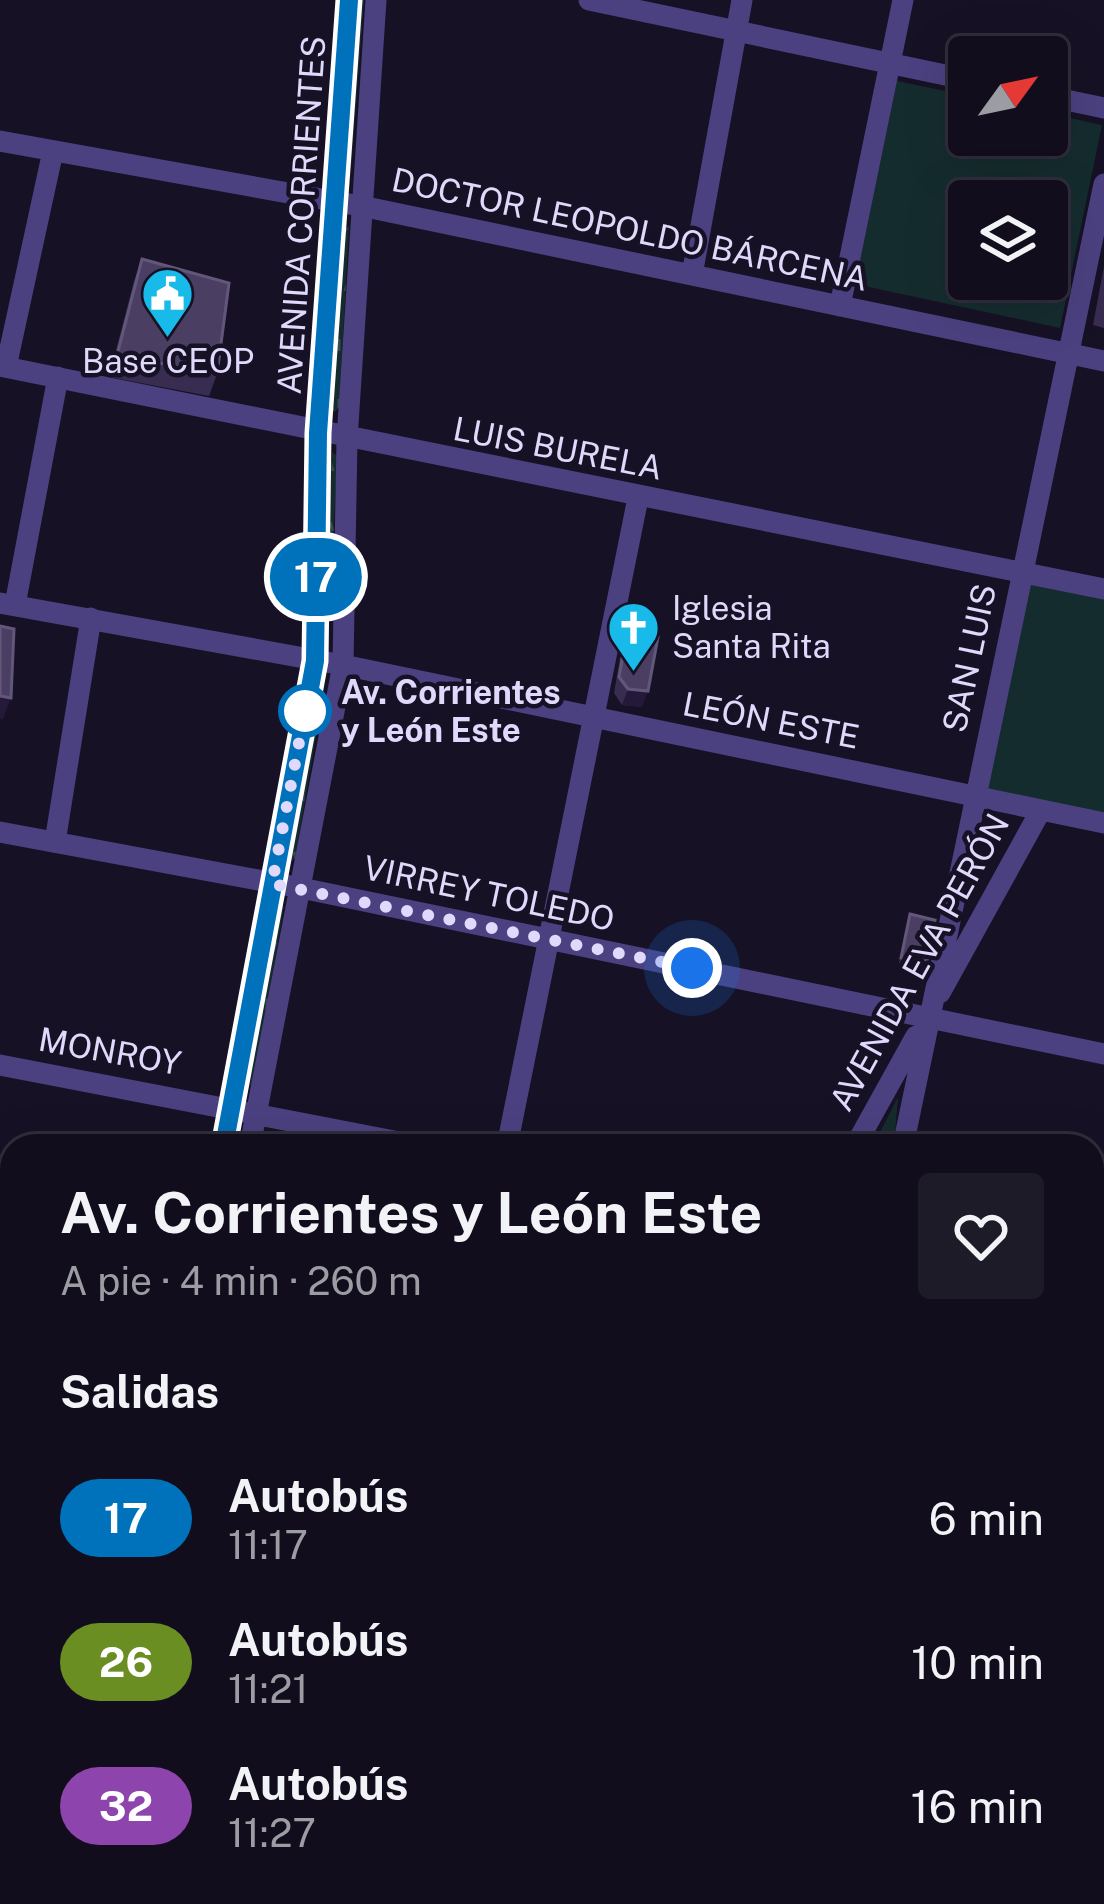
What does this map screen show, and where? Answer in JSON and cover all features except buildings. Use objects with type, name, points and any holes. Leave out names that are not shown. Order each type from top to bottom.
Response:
[{"type":"street","name":"AVENIDA CORRIENTES","points":[[226,1134],[315,661],[318,433],[349,0]]},
{"type":"street","name":"AVENIDA CORRIENTES","points":[[252,1134],[343,665],[347,439],[366,207],[376,0]]},
{"type":"street","points":[[590,0],[948,75]]},
{"type":"street","points":[[692,275],[742,0]]},
{"type":"street","points":[[840,306],[903,0]]},
{"type":"street","points":[[1068,100],[1104,108]]},
{"type":"street","name":"DOCTOR LEOPOLDO BÁRCENA","points":[[0,141],[366,207],[1104,361]]},
{"type":"street","points":[[3,366],[53,151]]},
{"type":"street","name":"SAN LUIS","points":[[905,1134],[1104,184]]},
{"type":"street","name":"LUIS BURELA","points":[[3,366],[1104,589]]},
{"type":"street","points":[[7,604],[58,377]]},
{"type":"street","points":[[510,1134],[638,498]]},
{"type":"street","name":"LEÓN ESTE","points":[[7,604],[343,665],[1104,823]]},
{"type":"street","points":[[55,842],[91,619]]},
{"type":"street","name":"AVENIDA EVA PERÓN","points":[[862,1134],[1041,810]]},
{"type":"street","name":"VIRREY TOLEDO","points":[[0,832],[301,888],[1104,1054]]},
{"type":"street","name":"MONROY","points":[[0,1065],[362,1134]]},
{"type":"green space","points":[[356,0],[364,0],[350,182]]},
{"type":"green space","points":[[897,81],[948,92],[948,156],[1068,156],[1068,118],[1102,125],[1068,289],[1068,180],[948,180],[948,300],[1066,300],[1060,328],[855,284]]},
{"type":"green space","points":[[349,226],[339,407],[335,412],[330,408],[343,231]]},
{"type":"green space","points":[[332,452],[337,456],[330,613],[325,609]]},
{"type":"green space","points":[[1026,580],[1104,596],[1104,814],[984,789]]},
{"type":"green space","points":[[325,684],[295,859],[288,863],[320,685]]},
{"type":"green space","points":[[284,906],[250,1086],[251,1056],[279,909]]},
{"type":"green space","points":[[898,1097],[895,1134],[879,1134]]},
{"type":"bus line","name":"17","points":[[226,1134],[315,661],[318,433],[349,0]]},
{"type":"place","name":"Base CEOP","points":[[168,340]]},
{"type":"place","name":"Iglesia Santa Rita","points":[[633,673]]},
{"type":"place","name":"Av. Corrientes y León Este","points":[[305,711]]},
{"type":"route","points":[[305,711],[306,706],[272,884],[692,968]]}]
